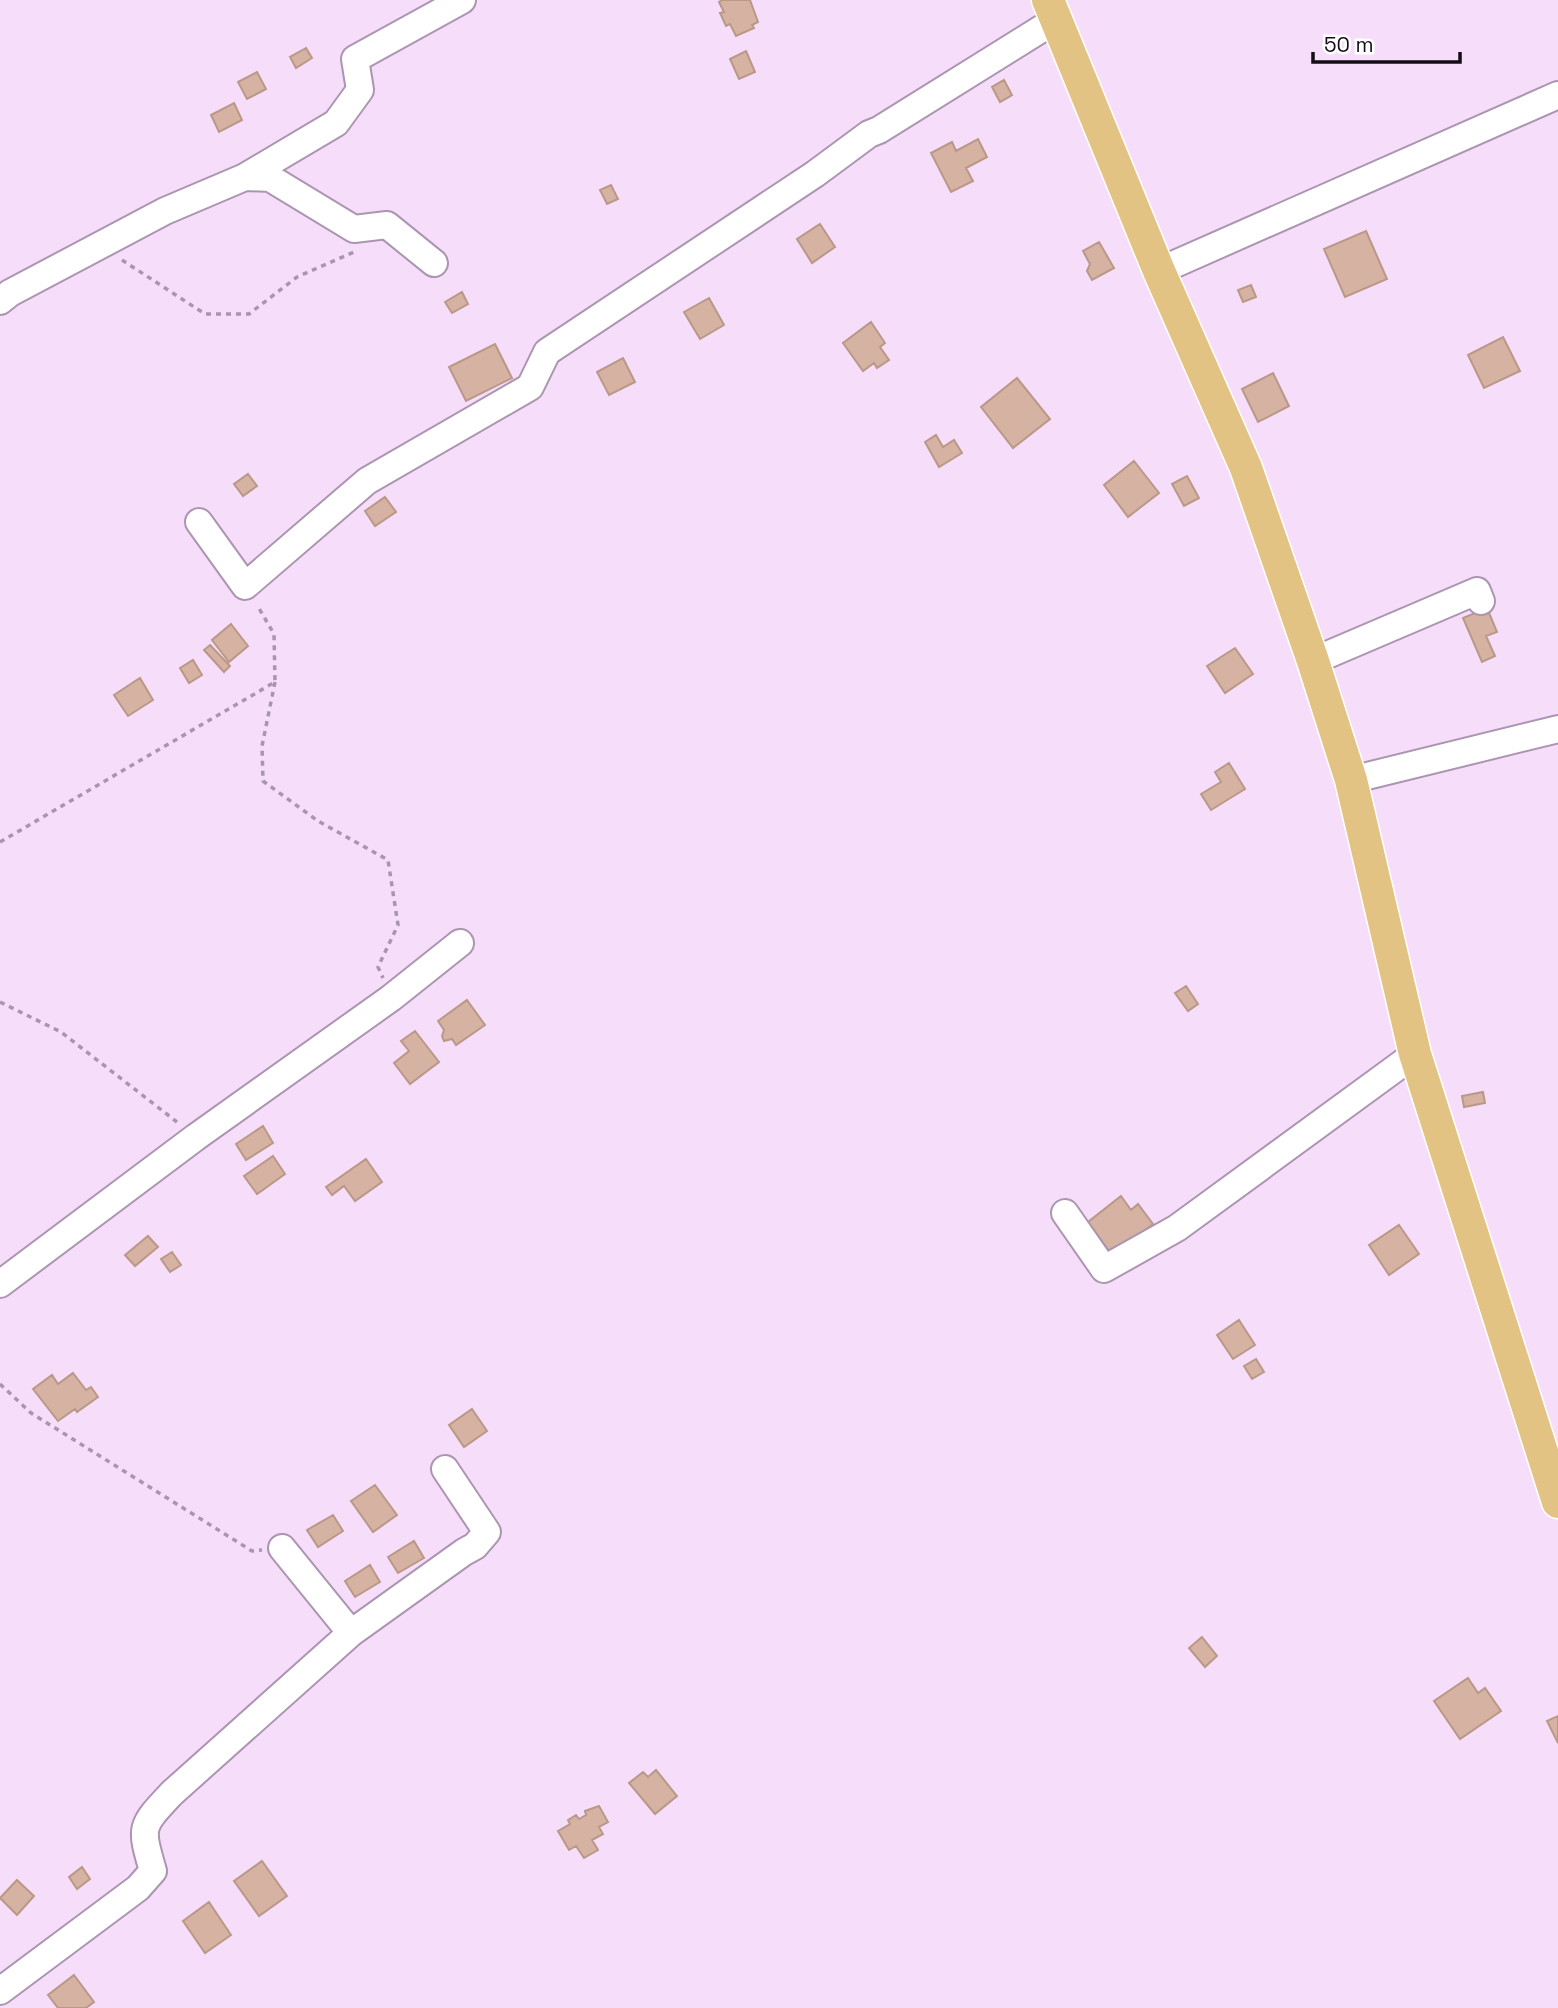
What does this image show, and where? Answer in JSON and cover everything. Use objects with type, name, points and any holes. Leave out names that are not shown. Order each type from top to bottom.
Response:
[{"type":"main road","points":[[1052,10],[1159,271],[1246,468],[1313,662],[1351,780],[1415,1054],[1555,1485]]},
{"type":"street","points":[[0,301],[10,293],[165,211],[244,177],[336,123],[360,90],[355,59],[462,0]]},
{"type":"street","points":[[199,522],[245,586],[368,481],[530,387],[547,352],[815,174],[869,134],[879,130],[1052,10]]},
{"type":"street","points":[[1159,271],[1558,96]]},
{"type":"street","points":[[244,177],[270,178],[354,229],[387,225],[434,263]]},
{"type":"street","points":[[1313,662],[1477,591],[1481,601]]},
{"type":"street","points":[[1351,780],[1558,729]]},
{"type":"street","points":[[0,1284],[196,1138],[391,998],[460,943]]},
{"type":"street","points":[[1065,1213],[1104,1269],[1177,1228],[1415,1054]]},
{"type":"street","points":[[4,1983],[138,1888],[152,1871],[144,1838],[147,1820],[172,1793],[351,1633],[475,1546],[487,1532],[445,1469]]},
{"type":"street","points":[[282,1548],[351,1633]]},
{"type":"path","points":[[100,246],[205,314],[249,314],[297,277],[364,248],[387,225]]},
{"type":"path","points":[[245,586],[274,634],[275,682],[262,746],[263,781],[318,821],[388,860],[398,925],[378,967],[391,998]]},
{"type":"path","points":[[0,842],[275,682]]},
{"type":"path","points":[[0,1002],[61,1032],[196,1138]]},
{"type":"path","points":[[0,1384],[31,1413],[252,1551],[282,1548]]},
{"type":"building","points":[[750,0],[758,22],[752,25],[754,28],[736,36],[730,24],[726,26],[720,13],[724,12],[719,2]]},
{"type":"building","points":[[306,48],[312,58],[296,68],[290,57]]},
{"type":"building","points":[[746,51],[755,72],[739,79],[730,59]]},
{"type":"building","points":[[257,72],[266,89],[247,99],[238,82]]},
{"type":"building","points":[[1004,80],[1012,95],[1000,102],[992,87]]},
{"type":"building","points":[[234,103],[242,120],[219,132],[211,115]]},
{"type":"building","points":[[978,139],[987,157],[966,168],[973,181],[951,192],[931,153],[952,142],[956,151]]},
{"type":"building","points":[[611,185],[618,199],[607,204],[600,190]]},
{"type":"building","points":[[820,224],[835,247],[812,263],[797,239]]},
{"type":"building","points":[[1366,231],[1387,279],[1345,297],[1324,249]]},
{"type":"building","points":[[1099,242],[1114,268],[1092,280],[1087,271],[1090,264],[1083,251]]},
{"type":"building","points":[[1251,285],[1256,297],[1243,302],[1238,290]]},
{"type":"building","points":[[462,292],[468,304],[452,313],[445,302]]},
{"type":"building","points":[[709,298],[724,325],[700,339],[684,312]]},
{"type":"building","points":[[871,322],[885,343],[880,347],[889,360],[877,368],[874,363],[863,371],[843,343]]},
{"type":"building","points":[[1503,337],[1520,371],[1484,388],[1468,355]]},
{"type":"building","points":[[495,344],[512,378],[466,401],[449,367]]},
{"type":"building","points":[[623,358],[635,382],[609,395],[597,372]]},
{"type":"building","points":[[1273,373],[1289,406],[1258,422],[1242,389]]},
{"type":"building","points":[[1017,378],[1050,419],[1013,448],[981,407]]},
{"type":"building","points":[[936,435],[943,447],[954,440],[962,453],[939,467],[925,442]]},
{"type":"building","points":[[1134,461],[1159,493],[1128,517],[1104,485]]},
{"type":"building","points":[[248,474],[257,486],[243,496],[234,484]]},
{"type":"building","points":[[1187,476],[1199,498],[1184,506],[1172,484]]},
{"type":"building","points":[[385,497],[396,512],[375,526],[365,511]]},
{"type":"building","points":[[1487,608],[1497,632],[1486,636],[1495,656],[1482,662],[1463,618]]},
{"type":"building","points":[[231,624],[248,646],[229,662],[212,640]]},
{"type":"building","points":[[210,645],[230,666],[224,672],[204,650]]},
{"type":"building","points":[[1235,648],[1253,674],[1225,693],[1207,666]]},
{"type":"building","points":[[193,660],[202,675],[189,683],[180,668]]},
{"type":"building","points":[[140,678],[153,700],[128,716],[114,695]]},
{"type":"building","points":[[1229,763],[1245,789],[1211,810],[1201,794],[1221,782],[1215,772]]},
{"type":"building","points":[[1186,986],[1198,1004],[1188,1011],[1175,993]]},
{"type":"building","points":[[467,1000],[485,1025],[456,1045],[452,1039],[444,1041],[444,1030],[438,1021]]},
{"type":"building","points":[[415,1031],[439,1062],[410,1084],[394,1063],[409,1051],[401,1041]]},
{"type":"building","points":[[1483,1092],[1485,1103],[1464,1107],[1462,1096]]},
{"type":"building","points":[[263,1126],[273,1143],[246,1160],[236,1144]]},
{"type":"building","points":[[273,1156],[285,1174],[257,1194],[244,1176]]},
{"type":"building","points":[[366,1159],[382,1182],[355,1201],[344,1186],[332,1195],[326,1187]]},
{"type":"building","points":[[1121,1196],[1131,1210],[1138,1204],[1153,1224],[1112,1255],[1088,1222]]},
{"type":"building","points":[[1399,1225],[1419,1254],[1389,1275],[1369,1245]]},
{"type":"building","points":[[148,1236],[158,1247],[135,1266],[125,1255]]},
{"type":"building","points":[[172,1252],[181,1265],[170,1272],[161,1259]]},
{"type":"building","points":[[1239,1320],[1255,1345],[1233,1359],[1217,1335]]},
{"type":"building","points":[[1256,1359],[1264,1372],[1252,1379],[1244,1366]]},
{"type":"building","points":[[73,1373],[86,1390],[91,1387],[98,1397],[58,1421],[33,1389],[52,1375],[58,1384]]},
{"type":"building","points":[[472,1409],[487,1431],[464,1447],[449,1425]]},
{"type":"building","points":[[375,1485],[397,1515],[373,1532],[351,1501]]},
{"type":"building","points":[[333,1515],[343,1531],[318,1547],[307,1530]]},
{"type":"building","points":[[414,1541],[424,1558],[398,1573],[388,1557]]},
{"type":"building","points":[[370,1565],[380,1582],[355,1597],[345,1581]]},
{"type":"building","points":[[1202,1637],[1217,1656],[1205,1667],[1189,1648]]},
{"type":"building","points":[[1468,1678],[1478,1693],[1485,1688],[1501,1711],[1460,1739],[1434,1701]]},
{"type":"building","points":[[1558,1716],[1558,1743],[1547,1721]]},
{"type":"building","points":[[656,1770],[677,1796],[655,1814],[629,1783],[643,1772],[648,1777]]},
{"type":"building","points":[[599,1806],[608,1822],[599,1827],[603,1834],[592,1840],[598,1850],[584,1858],[576,1846],[569,1850],[558,1831],[570,1824],[568,1820],[576,1815],[579,1819],[586,1815],[585,1811]]},
{"type":"building","points":[[262,1861],[287,1896],[259,1916],[234,1881]]},
{"type":"building","points":[[82,1867],[90,1879],[77,1889],[69,1877]]},
{"type":"building","points":[[17,1880],[34,1896],[17,1915],[0,1898]]},
{"type":"building","points":[[209,1902],[231,1935],[205,1953],[183,1921]]},
{"type":"building","points":[[74,1975],[94,2002],[86,2008],[58,2008],[48,1995]]}]
